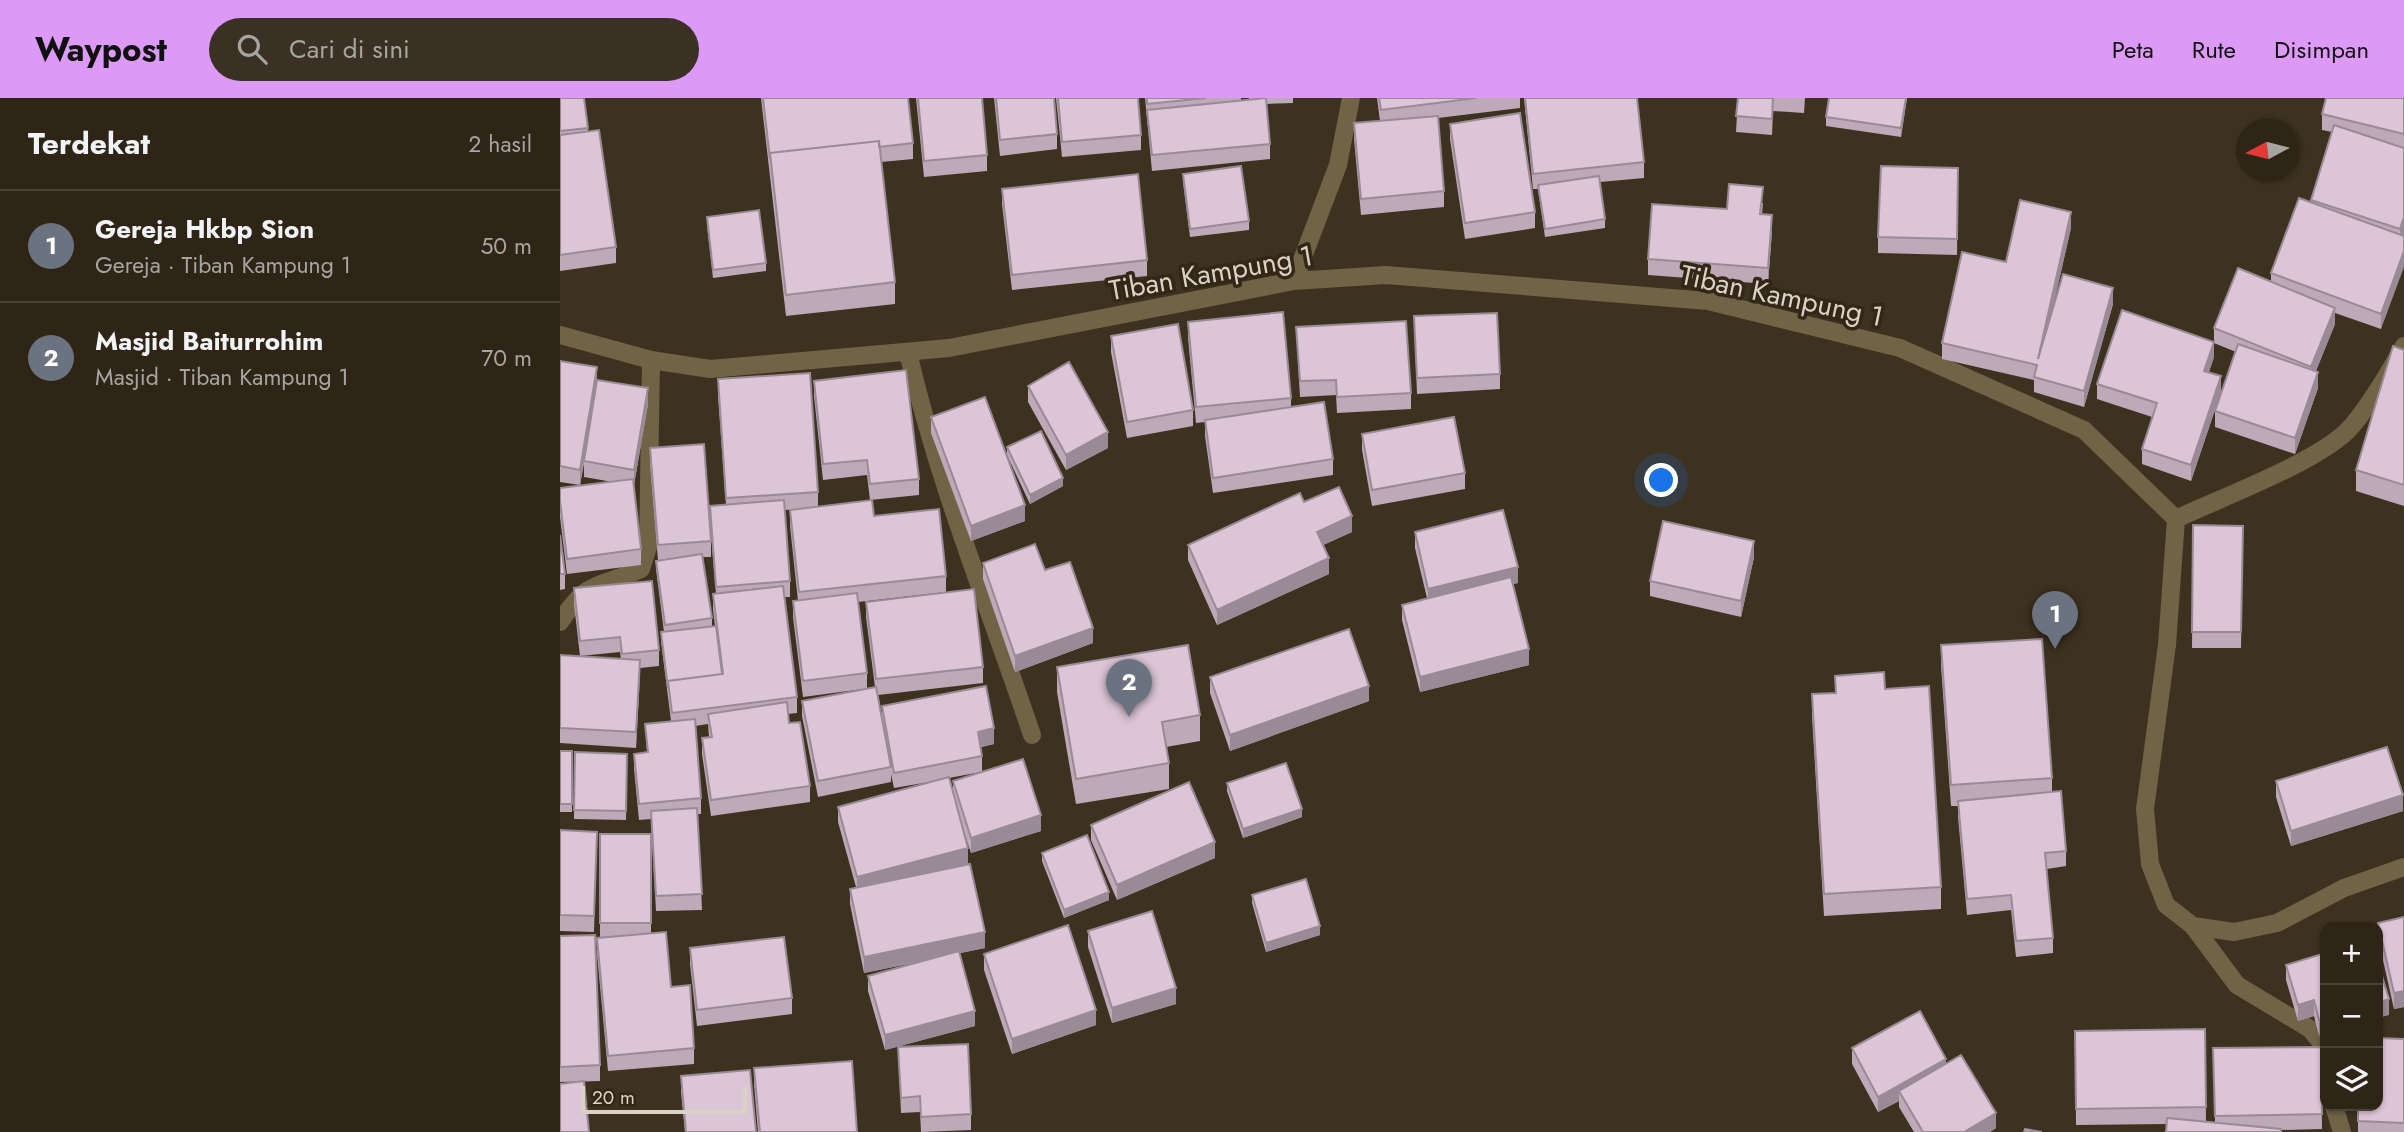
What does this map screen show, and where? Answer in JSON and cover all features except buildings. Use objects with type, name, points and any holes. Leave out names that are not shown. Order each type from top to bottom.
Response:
[{"type":"street","points":[[1294,281],[1338,165],[1351,98]]},
{"type":"street","name":"Tiban Kampung 1","points":[[560,335],[651,360],[710,369],[949,348],[1294,281],[1386,275],[1708,301],[1900,348],[2084,430],[2176,519]]},
{"type":"street","points":[[2320,1041],[2310,1028],[2237,985],[2193,926],[2166,905],[2150,864],[2145,809],[2167,645],[2176,519],[2308,458],[2349,429],[2380,387],[2404,346]]},
{"type":"street","points":[[908,352],[925,427],[957,526],[1032,735]]},
{"type":"street","points":[[560,622],[576,598],[594,584],[622,578],[641,569],[648,547],[651,360]]},
{"type":"street","points":[[2193,926],[2234,932],[2277,923],[2344,888],[2404,867]]},
{"type":"street","points":[[2336,1111],[2342,1132]]},
{"type":"place","name":"Gereja Hkbp Sion","points":[[2055,649]]},
{"type":"place","name":"Masjid Baiturrohim","points":[[1129,717]]}]
